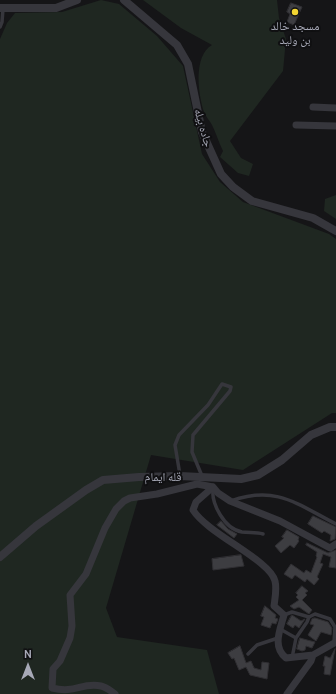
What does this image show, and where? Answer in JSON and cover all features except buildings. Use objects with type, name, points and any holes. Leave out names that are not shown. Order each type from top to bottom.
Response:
[{"type":"street","points":[[2,8],[56,8],[77,0]]},
{"type":"street","name":"جاده بیله","points":[[124,0],[177,44],[188,64],[202,132],[206,143],[221,174],[233,188],[252,201],[314,218],[336,231]]},
{"type":"street","points":[[314,107],[336,108]]},
{"type":"street","points":[[296,126],[336,126]]},
{"type":"street","name":"قله ایمام","points":[[0,557],[36,526],[86,490],[103,480],[180,476],[241,480],[258,474],[282,460],[311,435],[330,427],[336,427]]},
{"type":"street","points":[[115,694],[102,686],[83,687],[72,692],[63,692],[52,688],[53,669],[60,661],[70,638],[72,626],[70,595],[86,574],[105,528],[116,509],[124,501],[130,498],[157,494],[196,484],[213,487],[218,493],[230,501],[280,520],[330,548],[336,544]]},
{"type":"street","points":[[213,487],[196,502],[193,510],[196,515],[226,539],[264,564],[271,572],[275,580],[276,590],[274,606],[284,616],[277,643],[282,655],[286,658],[313,655],[335,642]]},
{"type":"street","points":[[287,694],[311,661],[313,655]]},
{"type":"lane","points":[[0,27],[2,22],[2,8]]},
{"type":"lane","points":[[180,476],[175,445],[179,435],[208,405],[222,384],[227,385],[231,387],[230,390],[193,435],[192,452],[202,478]]},
{"type":"lane","points":[[213,487],[212,495],[216,508],[222,518],[241,532],[252,531],[263,534]]},
{"type":"lane","points":[[230,501],[242,497],[265,493],[275,495],[297,504],[336,524]]},
{"type":"lane","points":[[284,616],[292,612],[308,616],[315,614],[323,615],[330,619],[335,627],[335,642]]},
{"type":"lane","points":[[292,658],[296,638],[307,622],[308,616]]},
{"type":"lane","points":[[332,623],[336,618]]},
{"type":"lane","points":[[280,629],[296,638]]},
{"type":"lane","points":[[248,654],[257,645],[278,638]]},
{"type":"shaded area","points":[[101,0],[119,4],[157,36],[183,66],[202,154],[220,182],[243,202],[329,234],[336,239],[336,413],[332,413],[243,470],[151,455],[106,608],[117,637],[207,650],[219,694],[0,694],[0,39],[7,23],[15,13],[62,12]]},
{"type":"shaded area","points":[[143,0],[277,0],[279,18],[286,39],[283,71],[230,141],[241,158],[253,164],[249,176],[238,173],[220,157],[223,151],[212,125],[204,112],[199,86],[200,66],[206,50],[212,45],[181,28]]},
{"type":"shaded area","points":[[336,195],[336,219],[324,211],[325,199]]},
{"type":"place","name":"مسجد خالد بن ولید","points":[[295,12]]}]
